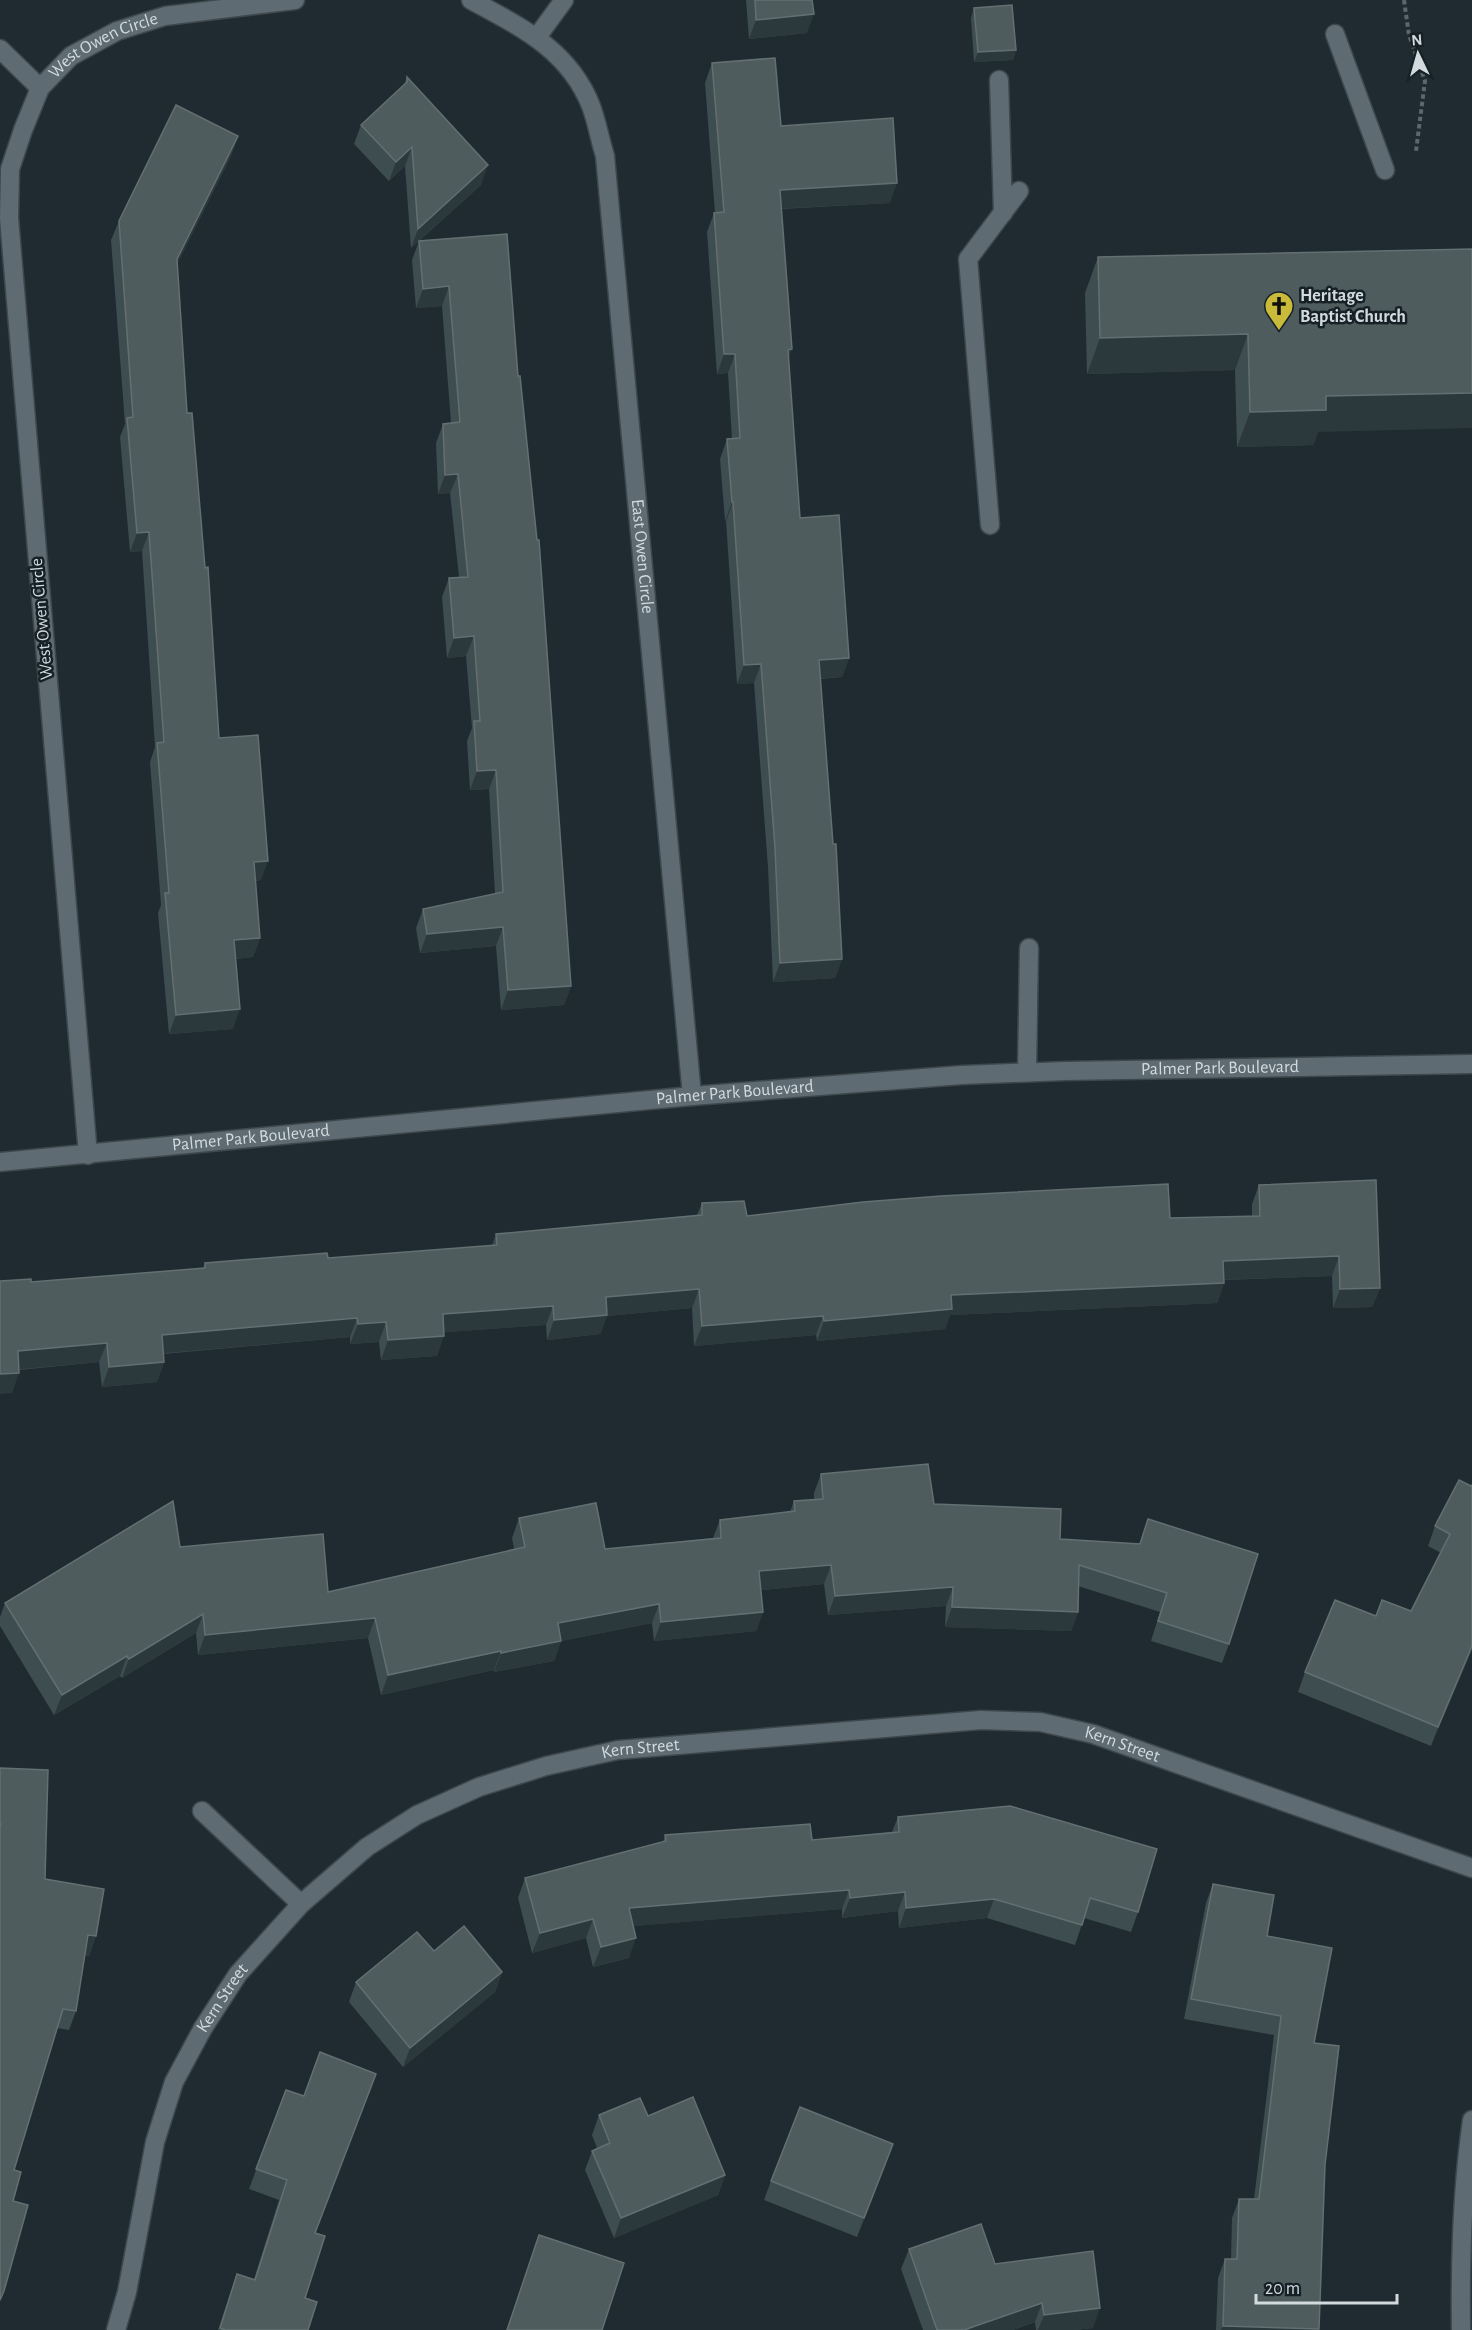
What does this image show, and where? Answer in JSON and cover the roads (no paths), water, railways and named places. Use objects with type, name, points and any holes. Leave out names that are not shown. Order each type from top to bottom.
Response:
[{"type":"street","name":"East Owen Circle","points":[[471,0],[537,37],[566,63],[590,105],[605,156],[692,1096]]},
{"type":"street","points":[[537,37],[564,0]]},
{"type":"street","name":"West Owen Circle","points":[[88,1155],[9,218],[10,169],[40,88],[71,56],[117,31],[165,16],[287,1]]},
{"type":"street","points":[[1335,34],[1385,171]]},
{"type":"street","name":"West Owen Circle","points":[[0,49],[40,88]]},
{"type":"street","points":[[999,80],[1003,213]]},
{"type":"street","points":[[990,525],[968,259],[1019,191]]},
{"type":"street","points":[[1027,1072],[1029,948]]},
{"type":"street","name":"Palmer Park Boulevard","points":[[0,1162],[692,1096],[962,1075],[1472,1064]]},
{"type":"street","name":"Kern Street","points":[[116,2330],[129,2281],[155,2142],[174,2082],[203,2028],[238,1974],[301,1904],[367,1847],[417,1815],[479,1787],[546,1766],[618,1750],[981,1720],[1040,1722],[1093,1734],[1472,1868]]},
{"type":"street","points":[[202,1811],[301,1904]]},
{"type":"street","points":[[1461,2330],[1460,2269],[1467,2154],[1472,2120]]},
{"type":"place","name":"Heritage Baptist Church","points":[[1279,332]]}]
